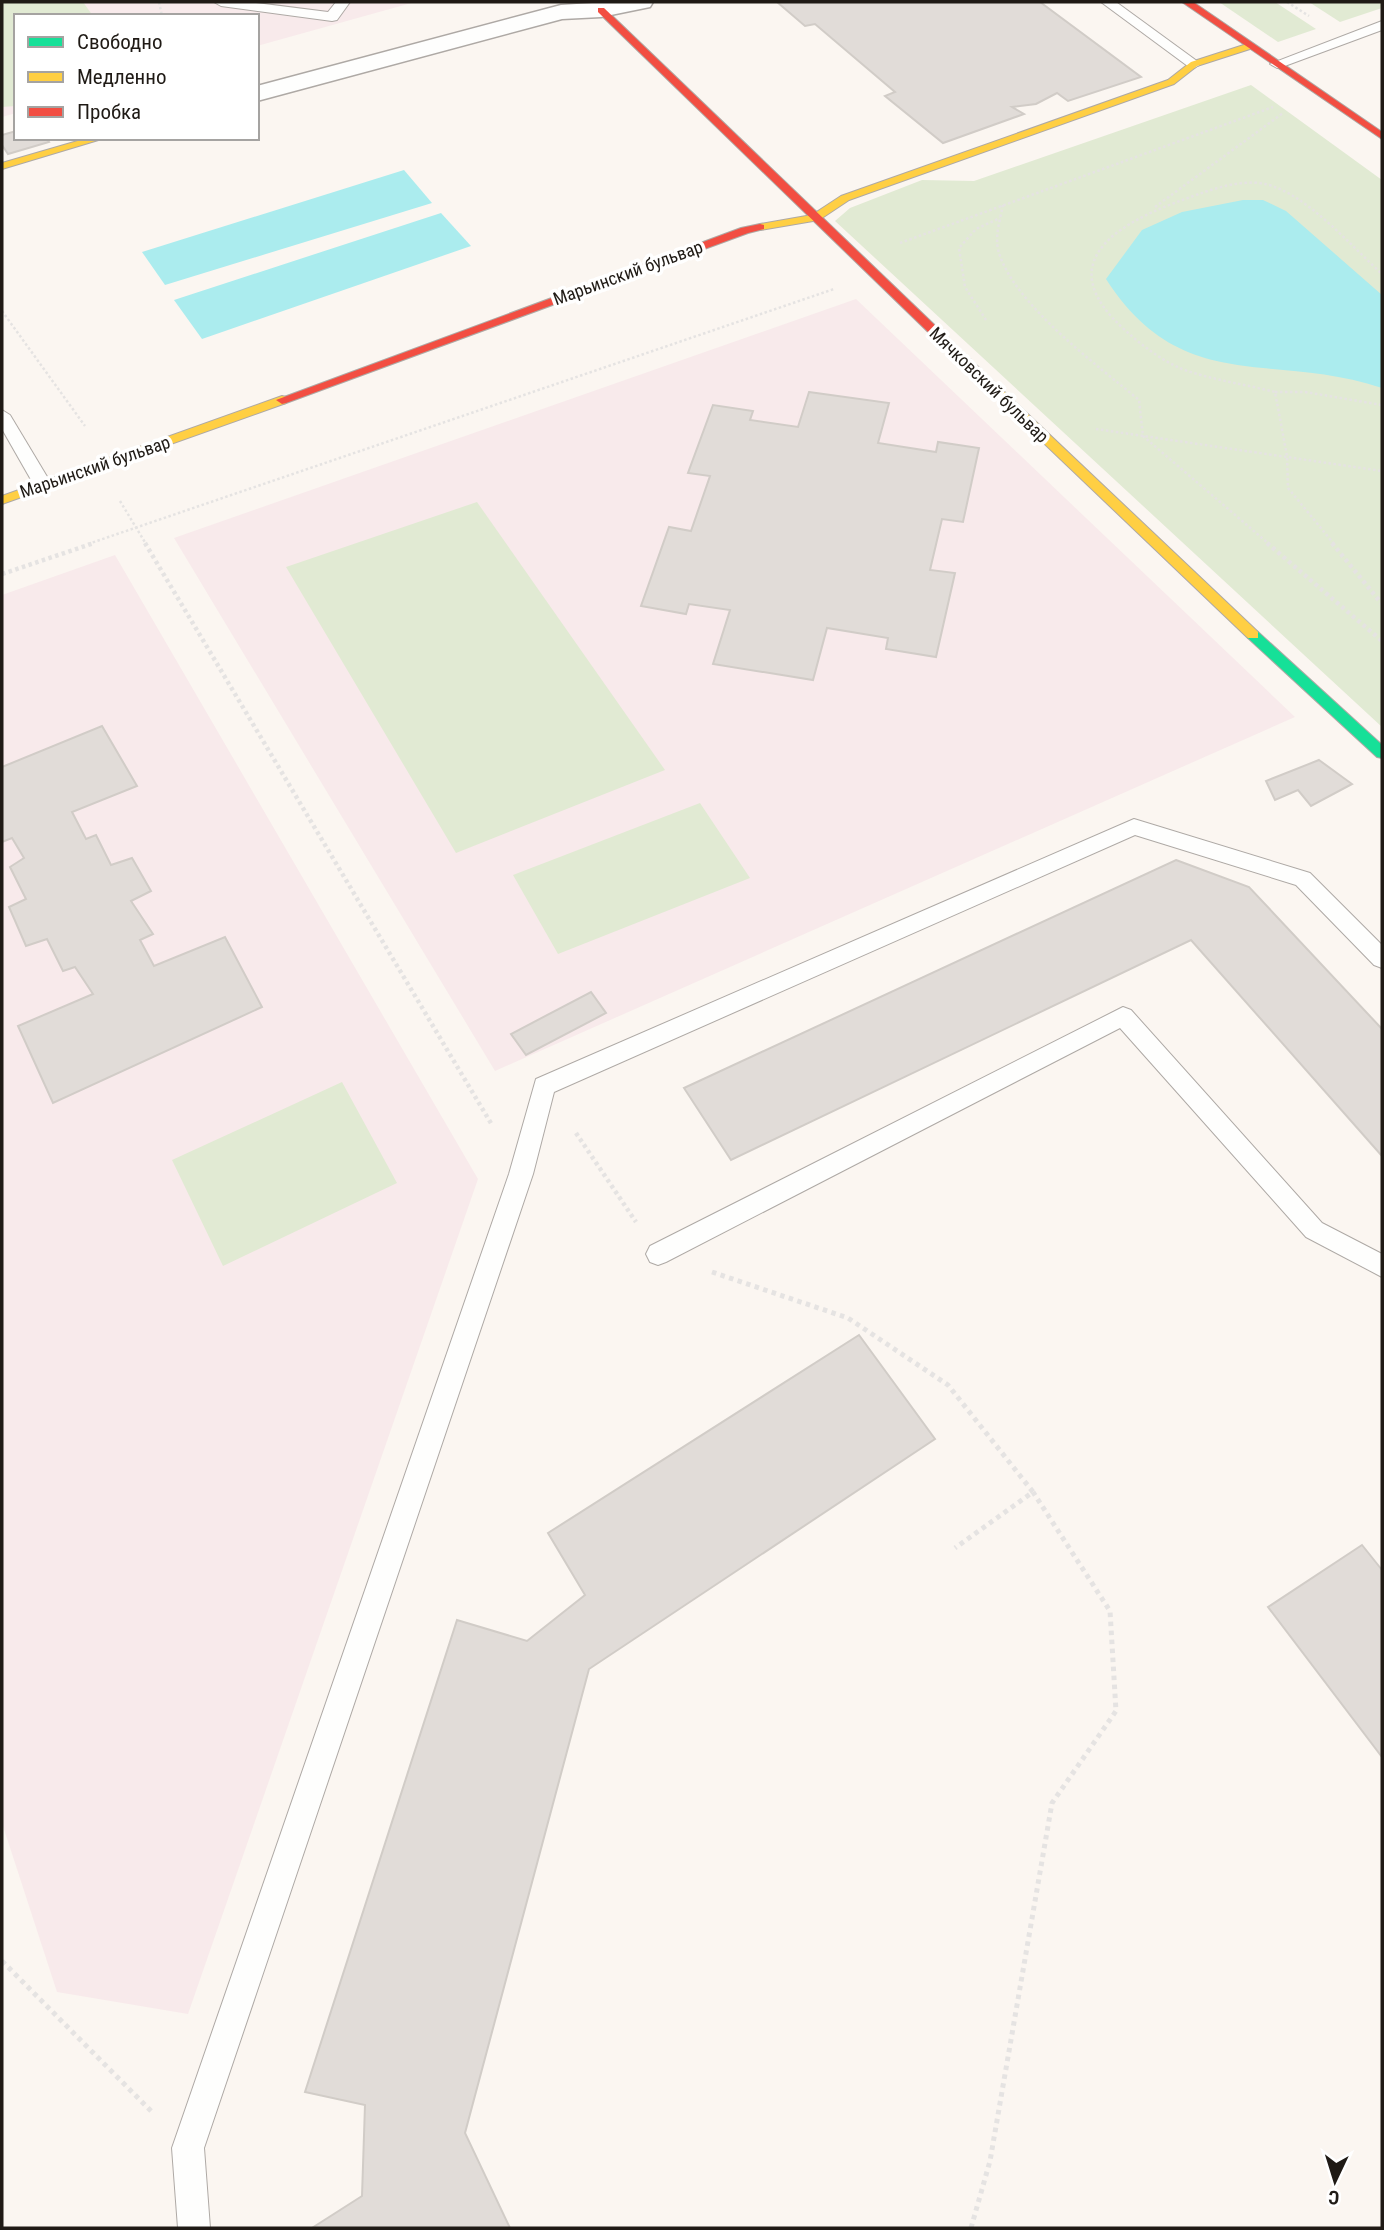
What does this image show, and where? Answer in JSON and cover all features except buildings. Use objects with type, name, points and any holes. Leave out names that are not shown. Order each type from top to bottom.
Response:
[{"type":"street","points":[[1187,2],[1382,136]]},
{"type":"street","points":[[259,93],[562,12],[601,10],[633,3]]},
{"type":"street","name":"Мячковский бульвар","points":[[601,10],[1173,561],[1382,753]]},
{"type":"street","name":"Марьинский бульвар","points":[[2,500],[745,230],[814,218],[845,198],[1171,82],[1194,64],[1250,46]]},
{"type":"street","points":[[2,166],[93,140]]},
{"type":"lane","points":[[221,2],[332,17],[343,2]]},
{"type":"lane","points":[[1108,2],[1194,64]]},
{"type":"lane","points":[[1277,64],[1382,25]]},
{"type":"lane","points":[[2,415],[43,485]]},
{"type":"lane","points":[[194,2228],[188,2148],[522,1174],[544,1086],[1134,827],[1303,879],[1382,960]]},
{"type":"lane","points":[[658,1254],[1123,1016],[1314,1230],[1382,1266]]},
{"type":"path","points":[[857,258],[1284,103]]},
{"type":"path","points":[[1291,107],[1151,210],[1122,226],[1102,244],[1091,265],[1091,289],[1103,312],[1138,342],[1182,368],[1275,392],[1305,392],[1382,405]]},
{"type":"path","points":[[1151,210],[1221,188],[1264,184],[1291,196],[1382,274]]},
{"type":"path","points":[[1003,205],[999,254],[1015,284],[1079,348],[1139,400],[1143,436],[1382,641]]},
{"type":"path","points":[[989,324],[968,297],[958,274],[959,248],[976,229],[1000,218]]},
{"type":"path","points":[[2,575],[842,286]]},
{"type":"path","points":[[2,311],[104,453],[97,466],[137,528],[522,1174]]},
{"type":"path","points":[[1275,392],[1287,456],[1287,488],[1382,604]]},
{"type":"path","points":[[1101,436],[1092,428],[1382,471]]},
{"type":"path","points":[[544,1086],[658,1254],[848,1318],[948,1385],[1034,1492],[1110,1611],[1116,1711],[1052,1803],[990,2161],[971,2228]]},
{"type":"path","points":[[955,1548],[1034,1492]]},
{"type":"path","points":[[2,1961],[188,2148]]},
{"type":"shaded area","points":[[2,2],[415,2],[259,45],[259,14],[14,14],[14,114],[2,117]]},
{"type":"shaded area","points":[[856,299],[1295,717],[495,1071],[174,538]]},
{"type":"shaded area","points":[[115,555],[478,1179],[188,2014],[57,1992],[2,1823],[2,595]]},
{"type":"green space","points":[[2,2],[83,2],[92,14],[14,14],[14,106],[2,107]]},
{"type":"green space","points":[[1219,2],[1275,2],[1316,29],[1278,42]]},
{"type":"green space","points":[[1309,2],[1382,2],[1382,8],[1340,22]]},
{"type":"green space","points":[[1251,85],[1382,180],[1382,727],[835,221],[850,208],[922,180],[974,181]]},
{"type":"green space","points":[[477,502],[665,770],[456,853],[286,567]]},
{"type":"green space","points":[[700,803],[750,878],[558,954],[513,875]]},
{"type":"green space","points":[[342,1082],[397,1183],[223,1266],[172,1160]]},
{"type":"water","points":[[404,170],[432,203],[165,285],[142,252]]},
{"type":"water","points":[[1243,200],[1263,200],[1286,211],[1382,295],[1382,388],[1342,378],[1231,364],[1198,356],[1166,341],[1135,316],[1106,279],[1142,230],[1182,212]]},
{"type":"water","points":[[441,213],[471,246],[202,339],[174,300]]},
{"type":"traffic: fast","points":[[1253,635],[1382,753]]},
{"type":"traffic: slow","points":[[760,227],[815,218],[845,198],[1171,82],[1194,64],[1250,46]]},
{"type":"traffic: slow","points":[[2,166],[93,140]]},
{"type":"traffic: slow","points":[[991,386],[1253,635]]},
{"type":"traffic: slow","points":[[2,500],[282,400]]},
{"type":"traffic: jam","points":[[1187,2],[1382,136]]},
{"type":"traffic: jam","points":[[601,10],[991,386]]},
{"type":"traffic: jam","points":[[282,400],[745,230],[760,227]]}]
